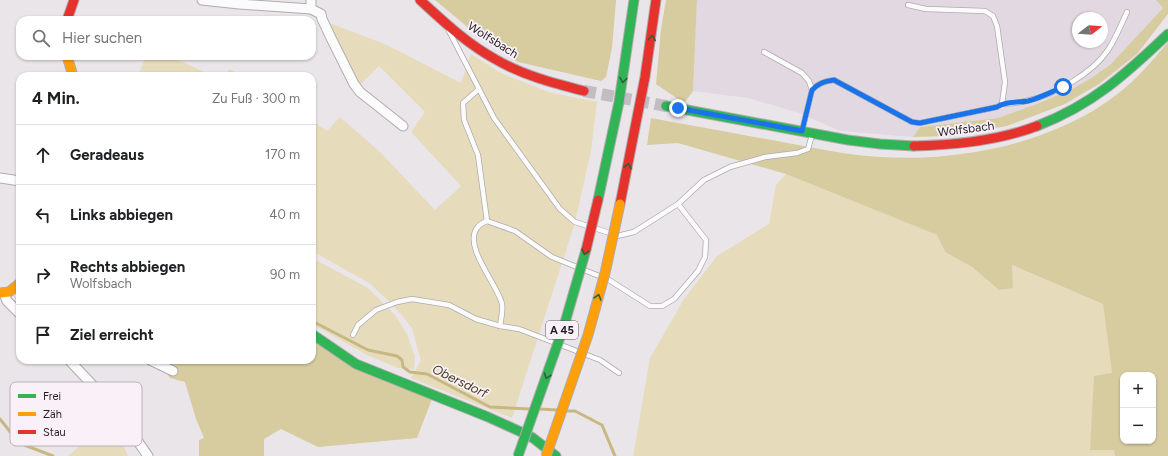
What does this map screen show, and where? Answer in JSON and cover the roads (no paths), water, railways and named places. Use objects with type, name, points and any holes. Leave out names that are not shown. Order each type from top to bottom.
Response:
[{"type":"main road","points":[[69,16],[74,0]]},
{"type":"main road","name":"Wolfsbach","points":[[420,0],[443,21],[476,47],[505,65],[546,80],[584,91]]},
{"type":"main road","name":"A 45","points":[[518,456],[564,326],[581,268],[598,200],[619,102],[634,0]]},
{"type":"main road","name":"A 45","points":[[546,456],[588,335],[605,273],[640,108],[652,39],[656,0]]},
{"type":"main road","name":"Wolfsbach","points":[[666,106],[812,134],[852,140],[911,146],[964,143],[1011,135],[1038,126],[1063,115],[1095,97],[1125,75],[1168,34]]},
{"type":"main road","points":[[69,60],[72,72]]},
{"type":"main road","points":[[2,293],[9,292],[16,286]]},
{"type":"main road","points":[[316,337],[356,364],[520,431],[533,438],[556,456]]},
{"type":"street","points":[[64,0],[74,0]]},
{"type":"street","points":[[202,0],[237,4],[311,4],[321,14],[332,40],[354,84],[360,92],[403,126]]},
{"type":"street","points":[[0,178],[16,180]]},
{"type":"street","points":[[2,293],[7,301],[16,310]]},
{"type":"street","points":[[73,364],[90,382]]},
{"type":"street","points":[[158,364],[173,371]]},
{"type":"street","points":[[141,446],[148,456]]},
{"type":"lane","points":[[908,5],[926,9],[985,11],[993,16],[997,26],[1005,82],[1002,104]]},
{"type":"lane","points":[[802,131],[812,90],[816,85],[822,82],[834,80],[905,119],[920,123],[997,107],[1002,104],[1027,101],[1042,96],[1063,87],[1084,74],[1107,52],[1127,12]]},
{"type":"lane","points":[[443,21],[494,118],[560,209],[575,222],[617,236],[634,232],[678,204],[704,180],[730,167],[765,157],[797,153],[808,149],[812,134]]},
{"type":"lane","points":[[764,52],[802,73],[809,82],[812,90]]},
{"type":"lane","points":[[479,89],[464,103],[464,120],[478,155],[487,220]]},
{"type":"lane","points":[[487,220],[515,231],[552,257],[609,280],[650,306],[662,306],[674,299],[698,271],[705,257],[706,240],[678,204]]},
{"type":"lane","points":[[487,220],[477,227],[474,238],[475,251],[502,304],[500,326]]},
{"type":"lane","points":[[353,335],[358,325],[376,310],[397,302],[412,299],[449,305],[476,319],[500,326],[519,329],[582,352],[600,360],[619,373]]},
{"type":"waterway","name":"Obersdorf","points":[[316,323],[368,350],[397,356],[402,360],[403,367],[410,372],[427,374],[490,407],[530,409]]},
{"type":"waterway","name":"Obersdorf","points":[[539,409],[558,410]]},
{"type":"waterway","name":"Obersdorf","points":[[567,411],[575,411],[602,425],[615,456]]},
{"type":"waterway","points":[[0,419],[10,432]]},
{"type":"waterway","points":[[27,446],[53,456]]},
{"type":"tunnel","points":[[584,91],[666,106]]}]
